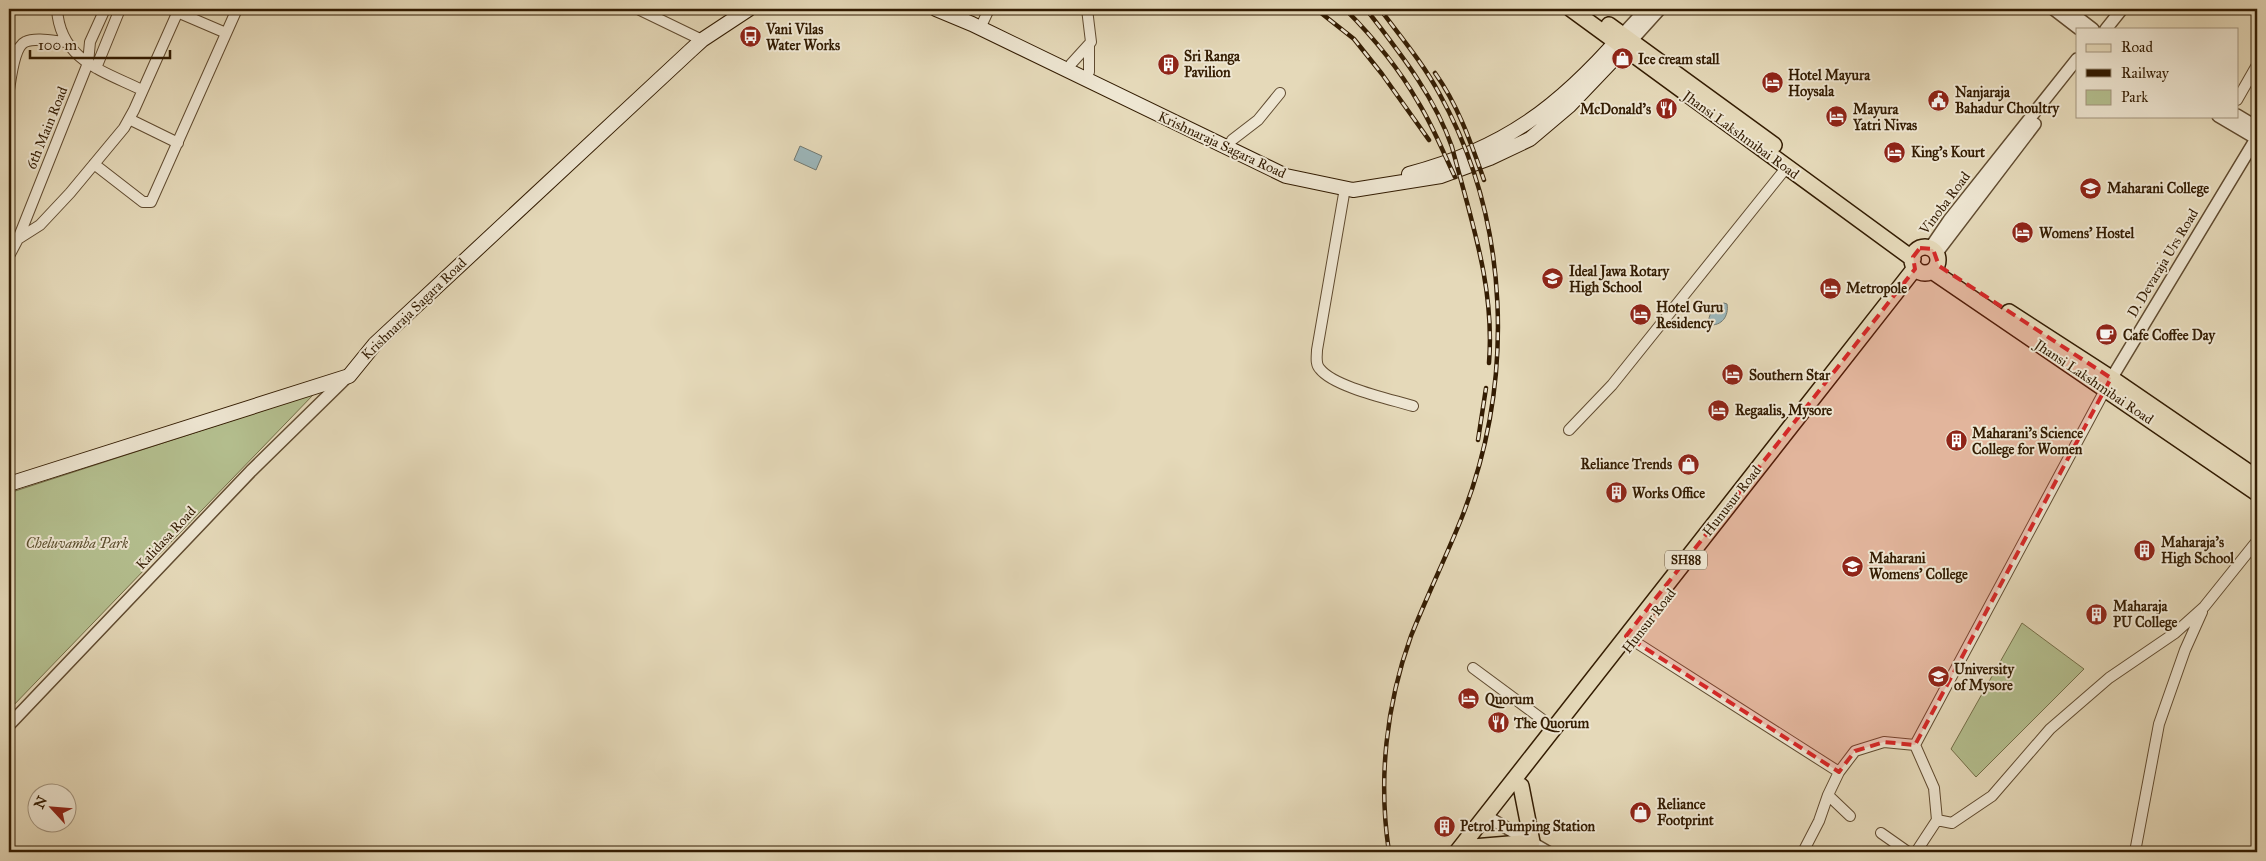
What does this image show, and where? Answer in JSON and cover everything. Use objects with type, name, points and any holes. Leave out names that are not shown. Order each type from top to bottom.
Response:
[{"type":"main road","name":"Krishnaraja Sagara Road","points":[[349,376],[375,344],[702,40],[749,9]]},
{"type":"main road","name":"Krishnaraja Sagara Road","points":[[936,9],[1070,67]]},
{"type":"main road","name":"Krishnaraja Sagara Road","points":[[956,9],[986,15],[1070,67],[1286,176],[1353,190],[1441,176],[1490,158],[1530,139],[1569,106],[1624,42]]},
{"type":"main road","name":"Jhansi Lakshmibai Road","points":[[1571,9],[1624,42],[1925,261]]},
{"type":"main road","name":"Jhansi Lakshmibai Road","points":[[1587,9],[1624,42],[1786,168],[2108,384],[2257,478]]},
{"type":"main road","name":"Krishnaraja Sagara Road","points":[[1087,76],[1232,140],[1290,168],[1354,181],[1410,174],[1440,165],[1489,146],[1524,126],[1561,98],[1624,42]]},
{"type":"main road","name":"Hunusur Road","points":[[1456,852],[1490,818],[1554,728],[1630,639],[1925,261]]},
{"type":"main road","points":[[9,484],[349,376]]},
{"type":"main road","name":"Jhansi Lakshmibai Road","points":[[2108,384],[2257,493]]},
{"type":"main road","name":"Hunsur Road","points":[[1471,850],[1490,818],[1521,786],[1630,639]]},
{"type":"main road","points":[[1471,850],[1532,842],[1521,786]]},
{"type":"street","points":[[57,9],[60,32],[65,42],[92,65],[142,90]]},
{"type":"street","name":"6th Main Road","points":[[9,256],[92,65],[90,42],[105,9]]},
{"type":"street","points":[[92,65],[120,9]]},
{"type":"street","points":[[94,164],[143,202],[151,202],[237,9]]},
{"type":"street","points":[[638,9],[702,40]]},
{"type":"street","points":[[1087,9],[1092,37],[1089,45],[1087,76]]},
{"type":"street","points":[[1624,42],[1646,9]]},
{"type":"street","points":[[1624,42],[1660,9]]},
{"type":"street","points":[[2053,9],[2078,28]]},
{"type":"street","points":[[2067,9],[2092,28]]},
{"type":"street","points":[[2107,28],[2122,9]]},
{"type":"street","points":[[18,239],[40,225],[94,164],[129,119],[175,10],[226,33]]},
{"type":"street","points":[[9,90],[17,51],[22,45],[27,41],[65,42]]},
{"type":"street","points":[[9,50],[22,45]]},
{"type":"street","points":[[1070,67],[1089,45]]},
{"type":"street","name":"Vinoba Road","points":[[1925,261],[1949,220],[2076,60]]},
{"type":"street","points":[[2238,98],[2257,65]]},
{"type":"street","name":"Vinoba Road","points":[[1925,261],[2076,70]]},
{"type":"street","points":[[1232,140],[1258,120],[1280,93]]},
{"type":"street","points":[[2238,117],[2257,136]]},
{"type":"street","points":[[2224,118],[2257,136]]},
{"type":"street","points":[[129,119],[178,143]]},
{"type":"street","name":"D. Devaraja Urs Road","points":[[2108,384],[2257,136]]},
{"type":"street","points":[[1569,430],[1612,384],[1786,168]]},
{"type":"street","points":[[1345,188],[1316,350],[1317,362],[1320,369],[1338,383],[1413,406]]},
{"type":"street","name":"Kalidasa Road","points":[[9,725],[250,470],[349,376]]},
{"type":"street","points":[[1915,745],[2108,384]]},
{"type":"street","points":[[1937,820],[1952,823],[1992,796],[2050,729],[2109,678],[2175,633],[2204,607],[2257,541]]},
{"type":"street","points":[[2135,852],[2159,724],[2185,650],[2204,607]]},
{"type":"street","points":[[1630,639],[1839,772]]},
{"type":"street","points":[[1473,668],[1554,728]]},
{"type":"street","points":[[1803,852],[1819,821],[1839,772],[1855,751],[1884,742],[1915,745]]},
{"type":"street","points":[[1915,745],[1934,788],[1937,820],[1916,852]]},
{"type":"street","points":[[1828,795],[1850,816]]},
{"type":"street","points":[[1490,818],[1548,852]]},
{"type":"street","points":[[1881,833],[1908,852]]},
{"type":"highlighted area","points":[[1920,248],[1933,249],[1939,266],[2111,378],[1915,745],[1884,742],[1855,751],[1839,772],[1626,636],[1915,269],[1913,257]]},
{"type":"green space","name":"Cheluvamba Park","points":[[314,394],[9,710],[9,493]]},
{"type":"green space","points":[[2022,623],[2084,669],[1976,777],[1951,749]]},
{"type":"water","points":[[800,146],[822,156],[816,170],[794,160]]},
{"type":"water","points":[[1724,303],[1727,304],[1727,312],[1724,319],[1718,324],[1709,325],[1712,311]]},
{"type":"railway","points":[[1316,9],[1354,39],[1382,74],[1429,140]]},
{"type":"railway","points":[[1345,9],[1385,53],[1410,89],[1428,120],[1455,177]]},
{"type":"railway","points":[[1366,9],[1426,92],[1452,147],[1474,227],[1485,281],[1490,335],[1489,363]]},
{"type":"railway","points":[[1380,9],[1433,82],[1463,143],[1480,195],[1492,248],[1497,302],[1497,357],[1491,412],[1479,465],[1462,517],[1411,636],[1395,689],[1386,743],[1385,770],[1384,798],[1389,852]]},
{"type":"railway","points":[[1435,73],[1457,111],[1484,180]]},
{"type":"railway","points":[[1478,440],[1486,388]]},
{"type":"place","name":"Vani Vilas Water Works","points":[[750,37]]},
{"type":"place","name":"Ice cream stall","points":[[1622,59]]},
{"type":"place","name":"Sri Ranga Pavilion","points":[[1168,64]]},
{"type":"place","name":"Hotel Mayura Hoysala","points":[[1772,83]]},
{"type":"place","name":"Nanjaraja Bahadur Choultry","points":[[1939,100]]},
{"type":"place","name":"McDonald's","points":[[1667,109]]},
{"type":"place","name":"Mayura Yatri Nivas","points":[[1837,117]]},
{"type":"place","name":"King's Kourt","points":[[1895,152]]},
{"type":"place","name":"Maharani College","points":[[2091,188]]},
{"type":"place","name":"Womens' Hostel","points":[[2023,233]]},
{"type":"place","name":"Ideal Jawa Rotary High School","points":[[1553,279]]},
{"type":"place","name":"Metropole","points":[[1830,288]]},
{"type":"place","name":"Hotel Guru Residency","points":[[1640,315]]},
{"type":"place","name":"Cafe Coffee Day","points":[[2107,335]]},
{"type":"place","name":"Southern Star","points":[[1733,375]]},
{"type":"place","name":"Regaalis, Mysore","points":[[1719,410]]},
{"type":"place","name":"Maharani's Science College for Women","points":[[1956,441]]},
{"type":"place","name":"Reliance Trends","points":[[1688,464]]},
{"type":"place","name":"Works Office","points":[[1616,493]]},
{"type":"place","name":"Maharaja's High School","points":[[2145,550]]},
{"type":"place","name":"Maharani Womens' College","points":[[1853,566]]},
{"type":"place","name":"Maharaja PU College","points":[[2097,614]]},
{"type":"place","name":"University of Mysore","points":[[1938,677]]},
{"type":"place","name":"Quorum","points":[[1469,699]]},
{"type":"place","name":"The Quorum","points":[[1498,723]]},
{"type":"place","name":"Reliance Footprint","points":[[1641,812]]},
{"type":"place","name":"Petrol Pumping Station","points":[[1444,826]]}]
